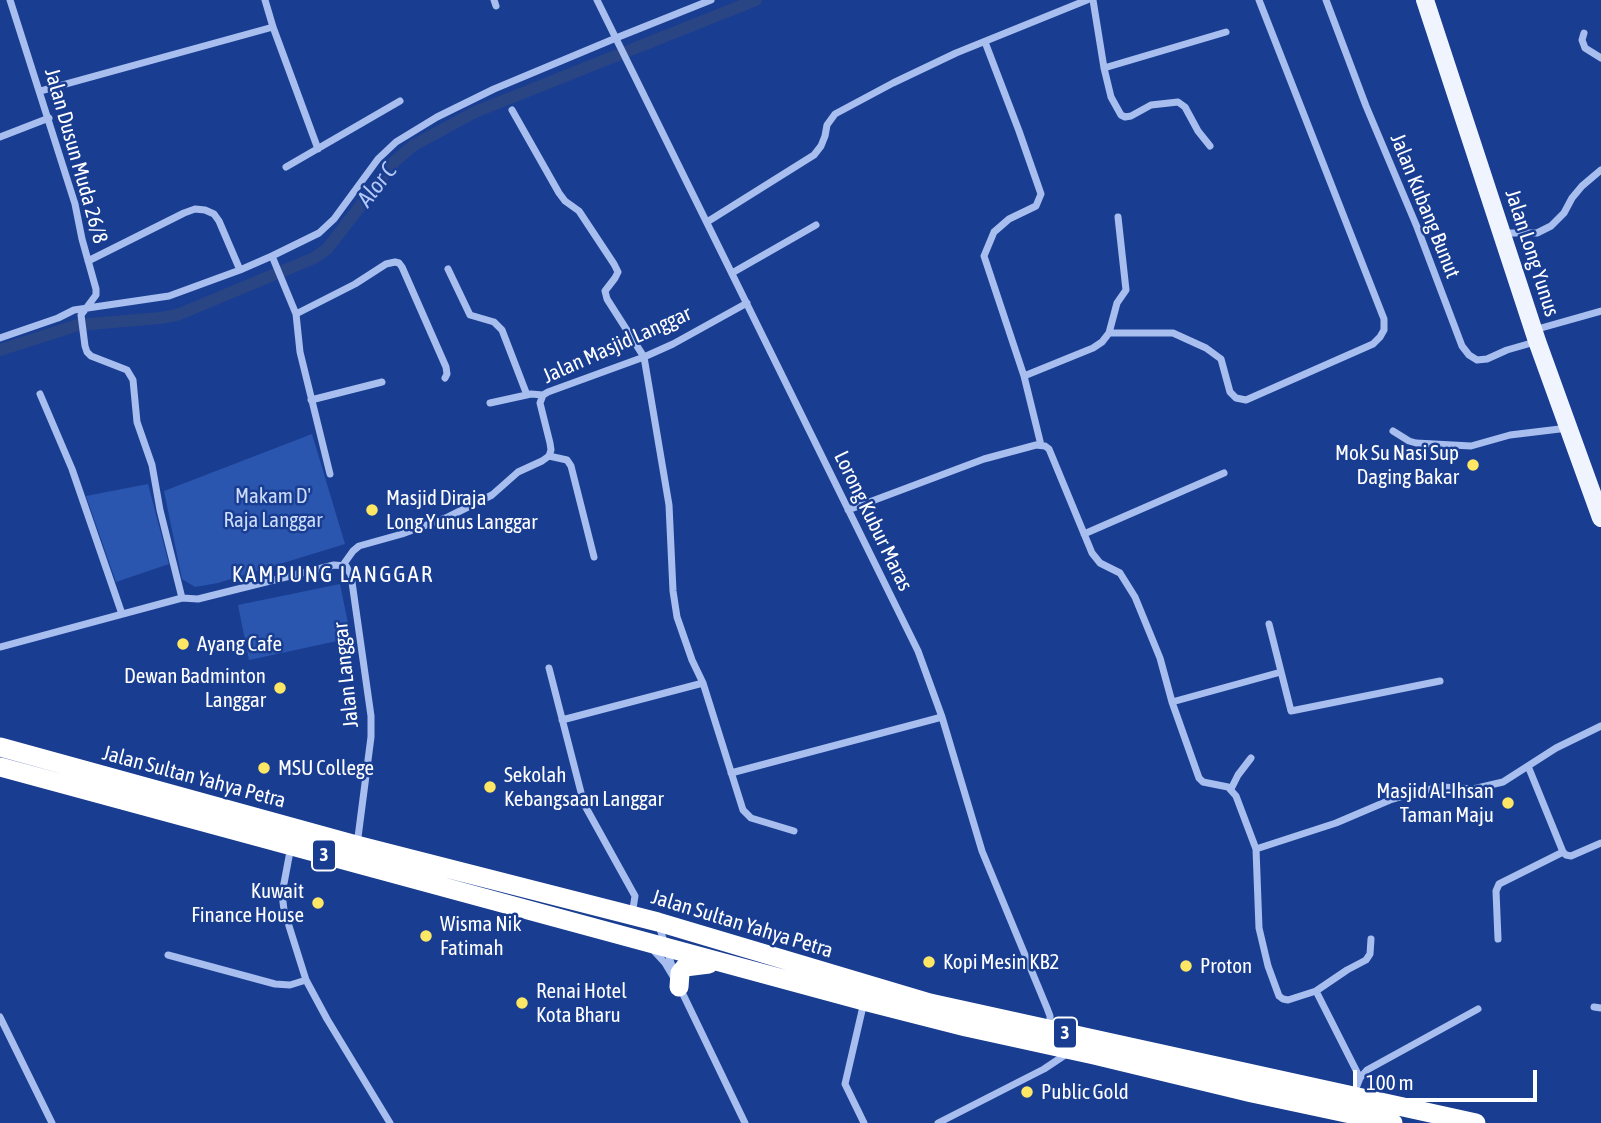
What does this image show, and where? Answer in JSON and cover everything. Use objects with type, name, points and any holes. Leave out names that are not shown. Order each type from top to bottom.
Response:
[{"type":"highway","name":"Jalan Sultan Yahya Petra","points":[[0,747],[356,845],[658,922],[906,997],[1050,1030],[1356,1087],[1476,1123]]},
{"type":"highway","name":"Jalan Sultan Yahya Petra","points":[[0,767],[864,1002],[1370,1120],[1393,1123]]},
{"type":"highway","points":[[680,987],[680,973],[685,967],[724,964]]},
{"type":"main road","name":"Jalan Long Yunus","points":[[1425,0],[1535,336],[1601,517]]},
{"type":"street","name":"Jalan Dusun Muda 26/8","points":[[10,0],[75,204],[97,294],[80,317],[87,352],[131,374],[137,422],[152,465],[182,598]]},
{"type":"street","points":[[265,0],[318,149]]},
{"type":"street","name":"Lorong Kubur Maras","points":[[597,0],[918,651],[942,717],[982,851],[1047,1008],[1050,1030]]},
{"type":"street","points":[[0,338],[70,312],[169,296],[274,260],[319,233],[334,219],[378,159],[396,142],[437,117],[494,89],[618,42],[712,0]]},
{"type":"street","points":[[707,222],[814,155],[821,146],[827,125],[835,114],[956,53],[1087,0]]},
{"type":"street","points":[[1093,0],[1111,97],[1121,115],[1131,116],[1151,104],[1178,103],[1185,107],[1210,146]]},
{"type":"street","points":[[1110,333],[1173,333],[1206,348],[1221,359],[1230,392],[1236,398],[1246,400],[1373,344],[1381,337],[1384,319],[1259,0]]},
{"type":"street","name":"Jalan Kubang Bunut","points":[[1326,0],[1462,346],[1477,360],[1487,359],[1535,336]]},
{"type":"street","points":[[40,91],[273,27]]},
{"type":"street","points":[[1104,68],[1226,32]]},
{"type":"street","points":[[1584,33],[1582,40],[1585,48],[1601,58]]},
{"type":"street","points":[[985,42],[1041,194],[1036,206],[1009,219],[994,232],[984,256],[1024,376],[1041,445]]},
{"type":"street","points":[[286,167],[400,101]]},
{"type":"street","points":[[512,110],[559,193],[579,211],[618,272],[605,291],[607,299],[644,357],[669,505],[673,591],[677,617],[703,683],[742,807],[748,816],[794,831]]},
{"type":"street","points":[[0,136],[49,118]]},
{"type":"street","points":[[1501,233],[1537,233],[1551,226],[1564,213],[1582,186],[1601,170]]},
{"type":"street","points":[[88,261],[184,213],[205,209],[219,221],[240,270]]},
{"type":"street","points":[[1024,376],[1093,348],[1110,333],[1117,303],[1126,290],[1118,217]]},
{"type":"street","points":[[732,273],[816,225]]},
{"type":"street","points":[[274,260],[296,314],[300,352],[330,474]]},
{"type":"street","points":[[296,314],[355,284],[386,264],[399,263],[446,367],[445,378]]},
{"type":"street","points":[[448,269],[470,315],[494,322],[502,330],[527,395]]},
{"type":"street","name":"Jalan Masjid Langgar","points":[[549,456],[550,443],[540,403],[543,395],[673,344],[747,303]]},
{"type":"street","points":[[1535,336],[1601,311]]},
{"type":"street","points":[[311,400],[382,382]]},
{"type":"street","points":[[40,394],[72,469],[122,614]]},
{"type":"street","points":[[490,403],[527,395],[543,395]]},
{"type":"street","points":[[1393,431],[1416,443],[1471,446],[1510,435],[1568,428]]},
{"type":"street","points":[[848,510],[984,459],[1045,446],[1052,453],[1092,553],[1100,563],[1120,573],[1135,597],[1160,658],[1172,702],[1199,778],[1203,782],[1225,786],[1236,796],[1256,849],[1259,928],[1279,996],[1288,1000],[1316,991],[1366,960],[1371,951],[1371,939]]},
{"type":"street","points":[[0,648],[182,598],[198,599],[343,565],[359,546],[448,517],[492,495],[518,472],[549,456],[567,460],[571,466],[594,557]]},
{"type":"street","points":[[1084,534],[1224,473]]},
{"type":"street","name":"Jalan Langgar","points":[[343,565],[349,569],[351,575],[371,716],[371,737],[356,845]]},
{"type":"street","points":[[1269,624],[1291,710],[1440,681]]},
{"type":"street","points":[[549,668],[586,807],[635,896],[632,915]]},
{"type":"street","points":[[1172,702],[1281,672]]},
{"type":"street","points":[[562,720],[703,683]]},
{"type":"street","points":[[731,773],[942,717]]},
{"type":"street","points":[[1256,849],[1421,791],[1443,787],[1473,789],[1503,782],[1556,748],[1601,726]]},
{"type":"street","points":[[1231,789],[1251,758]]},
{"type":"street","points":[[1528,766],[1563,852],[1571,856],[1601,843]]},
{"type":"street","points":[[291,846],[282,894],[284,910],[306,980],[390,1123]]},
{"type":"street","points":[[1498,939],[1496,891],[1499,884],[1563,852]]},
{"type":"street","points":[[658,922],[680,987]]},
{"type":"street","points":[[647,943],[665,963],[680,987],[745,1123]]},
{"type":"street","points":[[168,955],[275,985],[290,985],[306,980]]},
{"type":"street","points":[[1316,991],[1356,1087]]},
{"type":"street","points":[[864,1002],[845,1084],[864,1123]]},
{"type":"street","points":[[1356,1087],[1367,1070],[1478,1009]]},
{"type":"street","points":[[0,1017],[52,1123]]},
{"type":"street","points":[[938,1123],[1044,1069],[1071,1050]]},
{"type":"green space","name":"Makam D' Raja Langgar","points":[[312,434],[345,544],[218,583],[195,587],[182,579],[164,491]]},
{"type":"green space","name":"Makam D' Raja Langgar","points":[[148,484],[169,564],[116,582],[86,496]]},
{"type":"green space","points":[[340,584],[351,638],[249,660],[238,605]]},
{"type":"waterway","name":"Alor C","points":[[0,350],[78,325],[177,315],[314,258],[327,249],[395,161],[414,145],[475,112],[756,0]]},
{"type":"place","name":"Mok Su Nasi Sup Daging Bakar","points":[[1473,465]]},
{"type":"place","name":"Masjid Diraja Long Yunus Langgar","points":[[372,510]]},
{"type":"place","name":"Ayang Cafe","points":[[183,644]]},
{"type":"place","name":"Dewan Badminton Langgar","points":[[280,688]]},
{"type":"place","name":"MSU College","points":[[264,768]]},
{"type":"place","name":"Sekolah Kebangsaan Langgar","points":[[490,787]]},
{"type":"place","name":"Masjid Al-Ihsan Taman Maju","points":[[1508,803]]},
{"type":"place","name":"Kuwait Finance House","points":[[318,903]]},
{"type":"place","name":"Wisma Nik Fatimah","points":[[426,936]]},
{"type":"place","name":"Kopi Mesin KB2","points":[[929,962]]},
{"type":"place","name":"Proton","points":[[1186,966]]},
{"type":"place","name":"Renai Hotel Kota Bharu","points":[[522,1003]]},
{"type":"place","name":"Public Gold","points":[[1027,1092]]},
{"type":"district","name":"KAMPUNG LANGGAR","points":[[333,575]]}]
